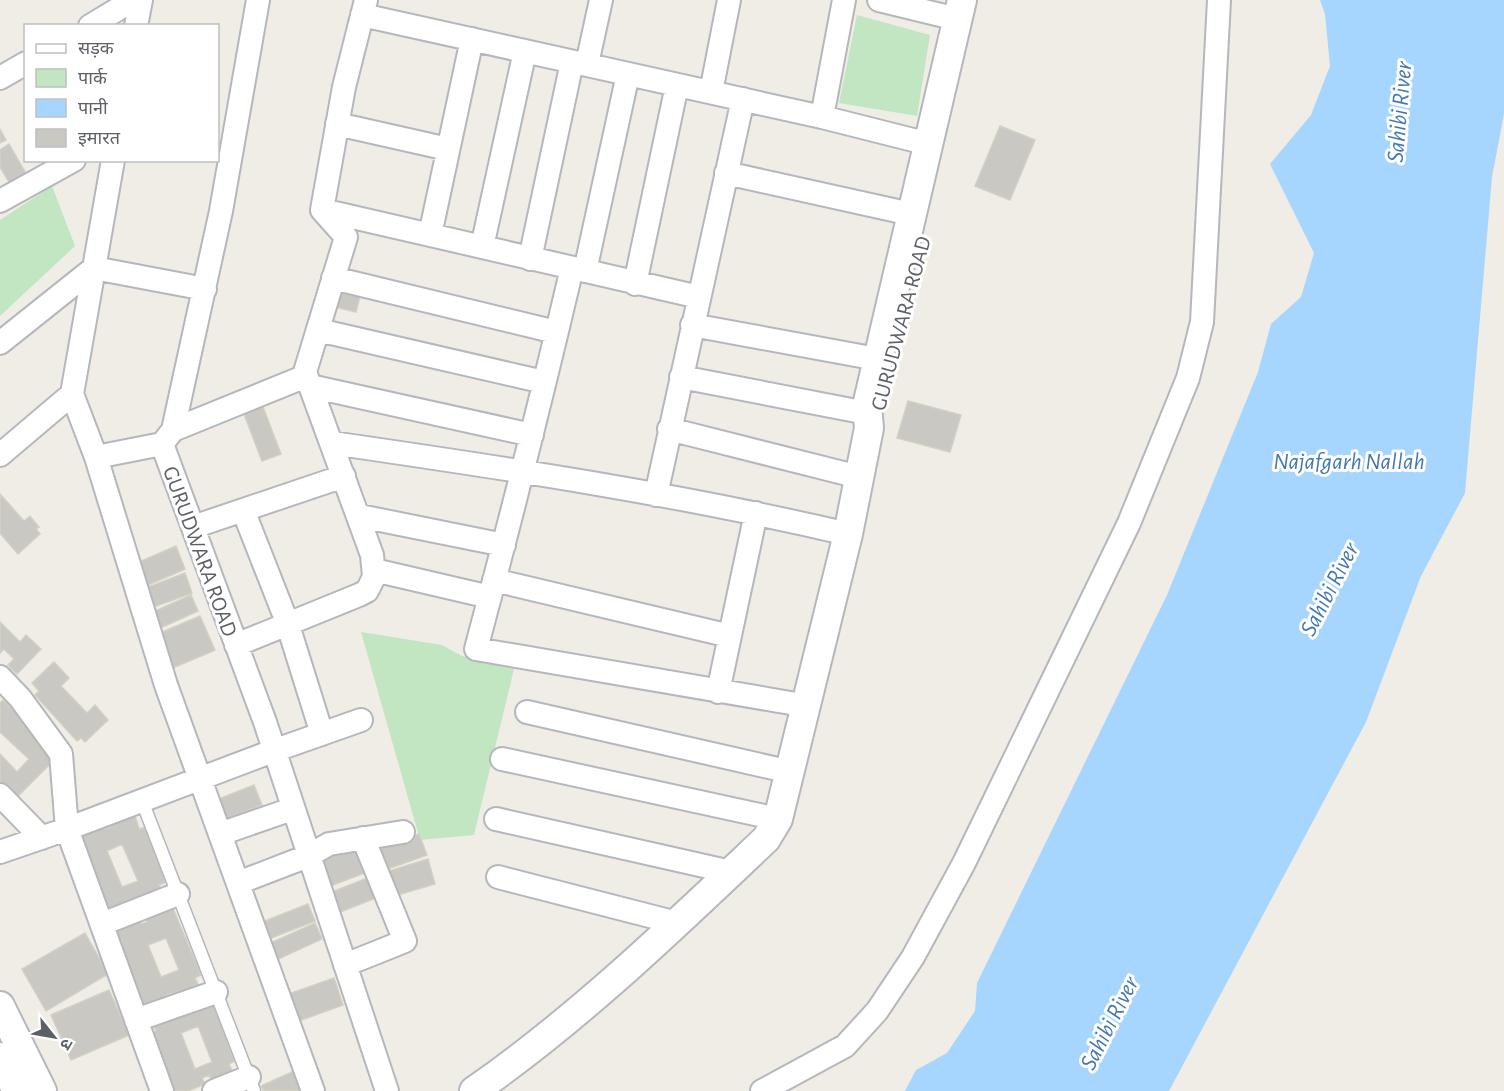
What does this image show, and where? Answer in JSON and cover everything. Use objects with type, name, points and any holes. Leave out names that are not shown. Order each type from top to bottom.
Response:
[{"type":"street","points":[[93,24],[134,0]]},
{"type":"street","points":[[136,24],[141,0]]},
{"type":"street","name":"GURUDWARA ROAD","points":[[258,0],[205,289],[167,437],[193,527],[273,750],[387,1091]]},
{"type":"street","points":[[530,259],[580,63],[601,0]]},
{"type":"street","points":[[711,92],[729,0]]},
{"type":"street","points":[[822,117],[844,0]]},
{"type":"street","name":"GURUDWARA ROAD","points":[[868,420],[884,399],[982,0]]},
{"type":"street","points":[[762,1091],[845,1046],[877,1011],[913,957],[980,832],[1129,523],[1188,378],[1202,322],[1219,0]]},
{"type":"street","points":[[888,1],[960,10]]},
{"type":"street","points":[[322,210],[337,124],[364,8],[472,39],[822,117],[929,144]]},
{"type":"street","name":"GURUDWARA ROAD","points":[[868,420],[877,359],[960,10]]},
{"type":"street","points":[[430,235],[472,39]]},
{"type":"street","points":[[482,247],[525,51]]},
{"type":"street","points":[[0,78],[24,64]]},
{"type":"street","points":[[628,74],[578,269],[556,332],[532,435],[520,471],[504,545],[476,649],[718,692],[808,705]]},
{"type":"street","points":[[635,284],[677,85]]},
{"type":"street","points":[[656,495],[743,99]]},
{"type":"street","points":[[337,124],[448,149]]},
{"type":"street","points":[[0,201],[70,162]]},
{"type":"street","points":[[113,162],[72,394],[96,457],[166,685],[313,1091]]},
{"type":"street","points":[[726,174],[911,214]]},
{"type":"street","points":[[322,210],[699,297]]},
{"type":"street","points":[[236,645],[287,622],[367,591],[374,577],[360,516],[305,372],[346,237],[322,210]]},
{"type":"street","points":[[0,343],[94,268],[205,289]]},
{"type":"street","points":[[333,278],[556,332]]},
{"type":"street","points":[[692,325],[877,359]]},
{"type":"street","points":[[318,330],[544,382]]},
{"type":"street","points":[[474,1091],[520,1059],[677,923],[766,839],[778,819],[808,705],[848,534],[868,420],[681,377]]},
{"type":"street","points":[[96,457],[167,437],[308,381],[532,435]]},
{"type":"street","points":[[0,455],[72,394]]},
{"type":"street","points":[[669,429],[859,477]]},
{"type":"street","points":[[332,443],[520,471],[756,513],[848,534]]},
{"type":"street","points":[[193,527],[344,476]]},
{"type":"street","points":[[243,510],[287,622],[322,734]]},
{"type":"street","points":[[718,692],[756,513]]},
{"type":"street","points":[[360,516],[504,545]]},
{"type":"street","points":[[374,570],[492,588],[730,636]]},
{"type":"street","points":[[0,677],[20,698],[61,754],[67,829],[162,1091]]},
{"type":"street","points":[[527,712],[791,772]]},
{"type":"street","points":[[0,852],[142,801],[273,750],[361,720]]},
{"type":"street","points":[[502,759],[778,819]]},
{"type":"street","points":[[0,795],[42,838]]},
{"type":"street","points":[[220,834],[292,809]]},
{"type":"street","points":[[496,819],[731,872]]},
{"type":"street","points":[[238,883],[308,856],[328,844],[403,832]]},
{"type":"street","points":[[345,965],[405,940],[363,838]]},
{"type":"street","points":[[498,877],[677,923]]},
{"type":"street","points":[[102,924],[178,894]]},
{"type":"street","points":[[136,1020],[216,992]]},
{"type":"street","points":[[0,1006],[42,1091]]},
{"type":"street","points":[[0,1057],[17,1091]]},
{"type":"street","points":[[214,1091],[251,1084]]},
{"type":"lane","points":[[142,801],[251,1084]]},
{"type":"green space","points":[[857,15],[930,35],[917,116],[839,103]]},
{"type":"green space","points":[[52,186],[75,246],[0,316],[0,220]]},
{"type":"green space","points":[[361,632],[442,645],[462,656],[514,669],[474,835],[420,840]]},
{"type":"water","name":"Najafgarh Nallah","points":[[1320,0],[1504,0],[1504,114],[1492,177],[1465,493],[1421,576],[1366,722],[1169,1091],[905,1091],[916,1070],[947,1053],[975,1011],[977,983],[1167,595],[1258,372],[1271,324],[1301,297],[1314,253],[1270,164],[1311,115],[1330,66],[1325,14]]},
{"type":"building","points":[[1000,126],[1035,140],[1010,200],[975,186]]},
{"type":"building","points":[[0,129],[6,140],[0,143]]},
{"type":"building","points":[[9,144],[28,177],[12,187],[0,167],[0,150]]},
{"type":"building","points":[[340,287],[361,292],[356,312],[335,307]]},
{"type":"building","points":[[908,401],[961,415],[950,452],[897,438]]},
{"type":"building","points":[[263,407],[281,454],[262,461],[244,414]]},
{"type":"building","points":[[0,494],[24,521],[30,516],[39,527],[36,529],[40,534],[18,554],[0,533]]},
{"type":"building","points":[[176,546],[185,569],[139,589],[130,566]]},
{"type":"building","points":[[185,573],[192,593],[148,609],[141,590]]},
{"type":"building","points":[[191,595],[198,611],[158,629],[151,613]]},
{"type":"building","points":[[200,616],[215,650],[168,670],[153,636]]},
{"type":"building","points":[[0,622],[20,642],[26,635],[41,649],[17,674],[8,665],[14,659],[4,649],[0,653]]},
{"type":"building","points":[[54,662],[69,678],[61,686],[87,713],[95,705],[108,720],[85,742],[81,738],[77,741],[35,695],[39,691],[32,683]]},
{"type":"building","points":[[3,700],[13,710],[15,708],[56,758],[16,798],[0,788],[0,754],[17,772],[29,759],[0,732],[0,703]]},
{"type":"building","points":[[254,785],[262,805],[227,819],[219,799]]},
{"type":"building","points":[[133,809],[139,829],[146,827],[166,882],[159,885],[162,893],[110,915],[79,832],[102,823],[105,829],[111,827],[107,818]],"holes":[[[122,844],[138,881],[122,887],[107,851]]]},
{"type":"building","points":[[419,834],[427,855],[382,871],[375,850]]},
{"type":"building","points":[[358,847],[367,872],[325,888],[316,862]]},
{"type":"building","points":[[428,859],[435,884],[394,896],[386,872]]},
{"type":"building","points":[[370,877],[378,897],[335,914],[327,894]]},
{"type":"building","points":[[308,904],[315,921],[266,940],[260,923]]},
{"type":"building","points":[[172,906],[201,975],[195,978],[199,986],[179,994],[178,991],[167,995],[168,999],[145,1008],[140,996],[136,997],[116,947],[123,945],[121,939],[117,941],[113,931],[140,920],[141,924],[147,922],[145,917]],"holes":[[[166,938],[179,970],[161,977],[148,945]]]},
{"type":"building","points":[[315,923],[322,939],[274,961],[266,945]]},
{"type":"building","points":[[85,933],[108,974],[46,1011],[22,969]]},
{"type":"building","points":[[334,978],[343,1005],[296,1022],[286,995]]},
{"type":"building","points":[[109,990],[129,1035],[71,1060],[51,1015]]},
{"type":"building","points":[[207,998],[210,1006],[214,1004],[230,1041],[227,1042],[235,1061],[229,1064],[233,1073],[212,1081],[209,1075],[202,1078],[205,1084],[188,1091],[174,1091],[148,1035],[156,1031],[152,1021]],"holes":[[[198,1026],[212,1062],[195,1069],[181,1033]]]},
{"type":"building","points":[[294,1071],[306,1091],[264,1091],[261,1086]]},
{"type":"water label","name":"Sahibi River","points":[[1399,112]]},
{"type":"water label","name":"Sahibi River","points":[[1329,589]]},
{"type":"water label","name":"Sahibi River","points":[[1109,1023]]}]
